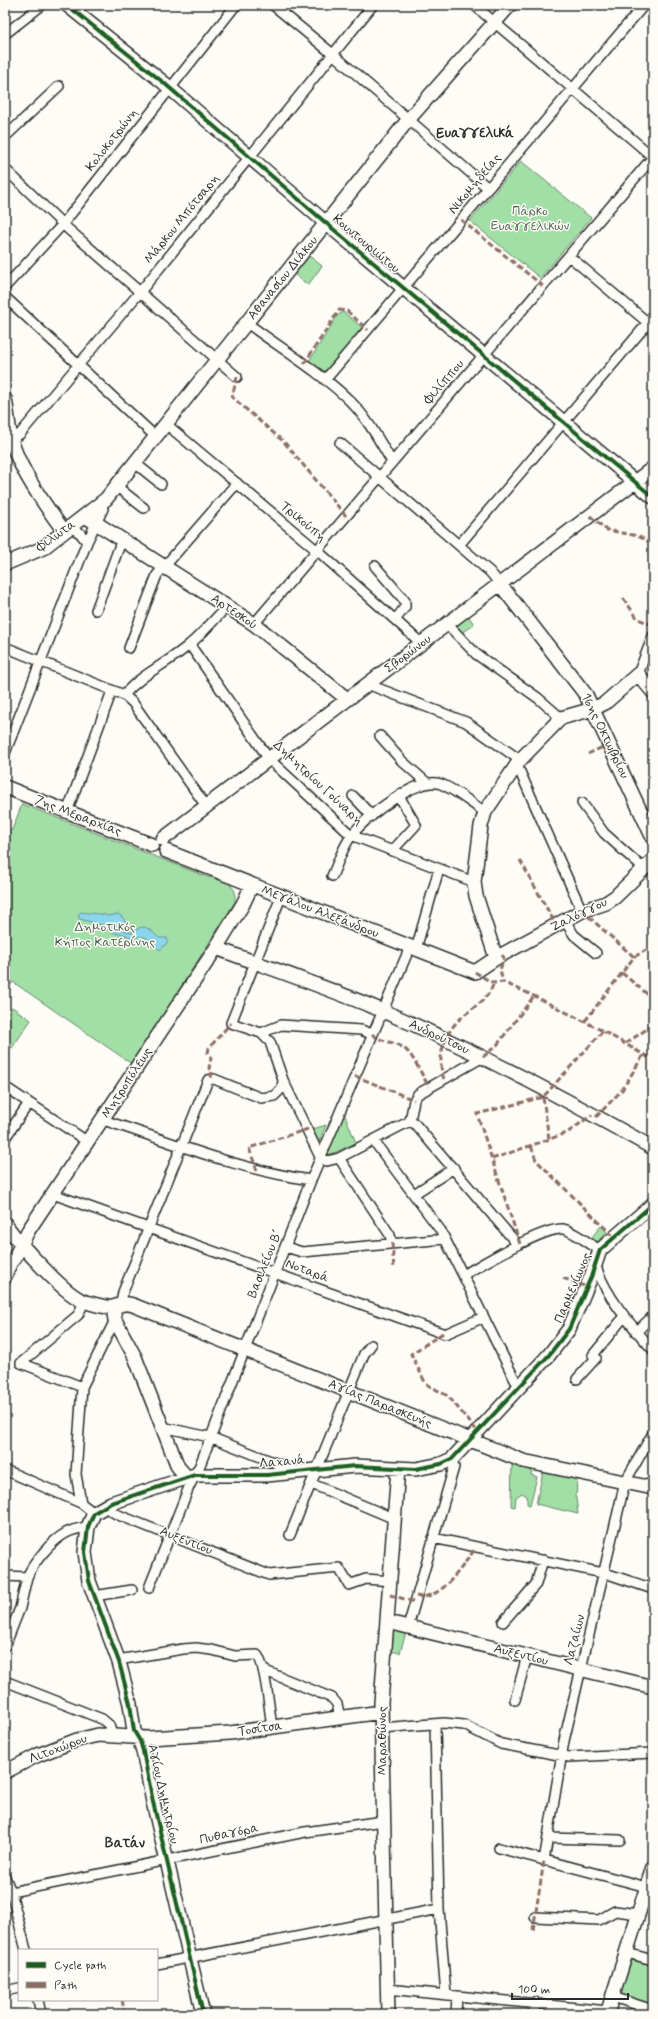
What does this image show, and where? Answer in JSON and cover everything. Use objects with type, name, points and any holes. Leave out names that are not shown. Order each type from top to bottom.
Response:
[{"type":"street","points":[[5,34],[42,5]]},
{"type":"street","name":"Κουντουριώτου","points":[[67,5],[169,88],[326,224],[653,497]]},
{"type":"street","name":"Κολοκοτρώνη","points":[[5,287],[63,224],[236,5]]},
{"type":"street","points":[[272,5],[334,55],[488,188]]},
{"type":"street","name":"Μάρκου Μπότσαρη","points":[[8,442],[20,434],[140,292],[334,55],[373,5]]},
{"type":"street","points":[[474,5],[653,157]]},
{"type":"street","name":"Αθανασίου Διάκου","points":[[91,522],[116,486],[408,120],[510,5]]},
{"type":"street","name":"Νικομηδείας","points":[[325,380],[644,5]]},
{"type":"street","points":[[5,137],[59,86]]},
{"type":"street","name":"Φιλίππου","points":[[254,624],[653,157]]},
{"type":"street","points":[[5,169],[63,224],[217,360],[238,376]]},
{"type":"street","points":[[459,545],[563,422],[651,322],[568,256]]},
{"type":"street","points":[[5,297],[78,366],[156,436]]},
{"type":"street","points":[[247,322],[325,380],[351,402],[365,419],[392,462]]},
{"type":"street","points":[[5,400],[8,442],[16,453],[44,504],[67,529],[80,533],[87,542]]},
{"type":"street","name":"Τρικούπη","points":[[166,424],[317,550],[396,619],[421,643]]},
{"type":"street","points":[[340,444],[490,572],[500,584]]},
{"type":"street","points":[[135,463],[161,484]]},
{"type":"street","name":"Σβορώνου","points":[[160,845],[206,806],[653,468]]},
{"type":"street","points":[[129,648],[157,575],[237,483]]},
{"type":"street","points":[[116,486],[144,508]]},
{"type":"street","points":[[5,753],[87,542],[91,522]]},
{"type":"street","name":"Φιλώτα","points":[[5,564],[43,548],[67,529],[91,522]]},
{"type":"street","name":"Αρτεσκού","points":[[91,522],[118,537],[254,624],[347,699]]},
{"type":"street","points":[[96,610],[118,537]]},
{"type":"street","points":[[375,566],[405,602],[405,607],[396,619]]},
{"type":"street","name":"16ης Οκτωβρίου","points":[[500,584],[582,689],[593,709],[653,838]]},
{"type":"street","points":[[124,695],[131,686],[148,672],[190,645],[226,606]]},
{"type":"street","points":[[447,624],[476,654],[538,698],[561,718]]},
{"type":"street","points":[[496,958],[476,896],[474,882],[480,826],[485,812],[518,762],[561,718],[593,709],[604,703],[638,674],[653,636]]},
{"type":"street","name":"Δημητρίου Γούναρη","points":[[190,645],[269,759],[351,835],[474,882]]},
{"type":"street","points":[[5,647],[124,695],[133,703],[206,806]]},
{"type":"street","points":[[638,674],[653,692]]},
{"type":"street","points":[[368,684],[466,722],[518,762],[582,911]]},
{"type":"street","points":[[67,812],[112,691]]},
{"type":"street","points":[[380,736],[402,761],[427,783]]},
{"type":"street","points":[[332,876],[351,835],[372,816],[399,796],[427,783],[440,784],[485,812]]},
{"type":"street","name":"7ης Μεραρχίας","points":[[5,788],[160,845]]},
{"type":"street","points":[[353,796],[372,816]]},
{"type":"street","points":[[392,851],[416,825],[399,796]]},
{"type":"street","points":[[582,803],[604,833],[649,865]]},
{"type":"street","name":"Μεγάλου Αλεξάνδρου","points":[[160,845],[281,897],[475,972]]},
{"type":"street","name":"Ζαλόγγου","points":[[475,972],[496,958],[582,911],[606,903],[615,897],[649,865]]},
{"type":"street","name":"Βασιλείου Β΄","points":[[149,1588],[189,1487],[191,1476],[210,1437],[286,1247],[311,1180],[382,1011],[413,948],[439,869]]},
{"type":"street","name":"Μητροπόλεως","points":[[5,1281],[10,1260],[20,1243],[216,948],[243,904],[252,885]]},
{"type":"street","points":[[281,897],[231,1023],[261,1033],[270,1042],[283,1080],[321,1159],[327,1161],[339,1158],[410,1121]]},
{"type":"street","points":[[565,921],[574,935],[596,953]]},
{"type":"street","name":"Ανδρούτσου","points":[[216,948],[382,1011],[483,1057],[653,1148]]},
{"type":"street","points":[[261,1033],[281,1025],[361,1030],[372,1034]]},
{"type":"street","points":[[410,1121],[414,1100],[418,1094],[483,1057]]},
{"type":"street","points":[[81,1503],[76,1474],[82,1387],[115,1320],[117,1305],[150,1229],[181,1147],[210,1078],[261,1098],[274,1096],[282,1088],[283,1080]]},
{"type":"street","points":[[5,1087],[88,1142]]},
{"type":"street","points":[[5,1138],[29,1103]]},
{"type":"street","points":[[103,1120],[257,1171],[311,1180]]},
{"type":"street","points":[[410,1121],[415,1124],[454,1168],[518,1244]]},
{"type":"street","points":[[373,1140],[445,1238],[515,1380],[520,1385]]},
{"type":"street","points":[[339,1158],[390,1235],[392,1243]]},
{"type":"street","points":[[414,1194],[454,1168]]},
{"type":"street","name":"Νοταρά","points":[[53,1194],[445,1334],[484,1316]]},
{"type":"street","name":"Παρμενίωνος","points":[[471,1440],[549,1355],[569,1329],[576,1316],[600,1250],[653,1204]]},
{"type":"street","points":[[5,1224],[20,1243],[70,1294],[84,1302],[78,1315],[21,1363],[82,1387]]},
{"type":"street","points":[[463,1275],[518,1244],[555,1230],[564,1229],[600,1250]]},
{"type":"street","points":[[286,1247],[302,1252],[445,1238]]},
{"type":"street","points":[[595,1264],[599,1277],[624,1317],[653,1350]]},
{"type":"street","name":"Αγίας Παρασκευής","points":[[84,1302],[133,1305],[523,1461],[653,1488]]},
{"type":"street","points":[[636,1332],[653,1316]]},
{"type":"street","points":[[577,1379],[596,1358],[594,1355],[624,1317]]},
{"type":"street","points":[[115,1320],[135,1357],[178,1467],[191,1476]]},
{"type":"street","points":[[290,1535],[364,1354],[371,1345]]},
{"type":"street","points":[[162,1427],[210,1437],[298,1472]]},
{"type":"street","name":"Λαζαίων","points":[[544,1861],[562,1756],[625,1482],[653,1433]]},
{"type":"street","name":"Λαχανά","points":[[99,1510],[130,1496],[155,1490],[191,1476],[267,1475],[355,1466],[398,1468],[427,1467],[452,1459],[471,1440]]},
{"type":"street","points":[[408,1627],[454,1467],[452,1459]]},
{"type":"street","name":"Μαραθώνος","points":[[388,2014],[381,1712],[398,1468]]},
{"type":"street","name":"Αυξεντίου","points":[[5,1470],[81,1503],[99,1510],[116,1514],[171,1535],[269,1575],[339,1568],[347,1585],[366,1579],[391,1580]]},
{"type":"street","points":[[312,1484],[395,1519]]},
{"type":"street","name":"Αγίου Δημητρίου","points":[[99,1510],[88,1527],[86,1552],[89,1581],[118,1660],[130,1704],[134,1731],[143,1751],[153,1802],[168,1860],[203,2014]]},
{"type":"street","points":[[5,1646],[20,1608],[27,1577],[32,1564],[65,1533],[74,1529],[88,1527]]},
{"type":"street","points":[[433,1538],[605,1573],[653,1589]]},
{"type":"street","points":[[503,1622],[536,1584],[544,1560]]},
{"type":"street","points":[[5,1576],[27,1577]]},
{"type":"street","points":[[94,1596],[132,1590]]},
{"type":"street","name":"Αυξεντίου","points":[[388,1622],[653,1687]]},
{"type":"street","points":[[118,1660],[182,1649],[207,1649],[235,1656],[257,1655],[260,1658],[263,1670],[272,1728]]},
{"type":"street","points":[[515,1700],[527,1656]]},
{"type":"street","points":[[263,1670],[332,1698],[337,1704],[340,1717]]},
{"type":"street","points":[[5,1681],[102,1719],[109,1725],[112,1735]]},
{"type":"street","name":"Τοσίτσα","points":[[138,1738],[230,1733],[381,1712]]},
{"type":"street","points":[[435,1724],[439,1909],[446,1995]]},
{"type":"street","points":[[381,1728],[435,1724],[464,1725],[501,1744],[562,1756],[653,1753]]},
{"type":"street","name":"Λιτοχώρου","points":[[5,1772],[38,1755],[78,1740],[98,1735],[138,1738]]},
{"type":"street","name":"Πυθαγόρα","points":[[11,1892],[305,1832],[383,1821]]},
{"type":"street","points":[[549,1838],[620,1840]]},
{"type":"street","points":[[499,1848],[648,1894]]},
{"type":"street","points":[[388,1989],[535,2002],[608,2012],[639,1914],[648,1894],[653,1867]]},
{"type":"street","points":[[5,1877],[11,1892],[26,1949]]},
{"type":"street","points":[[158,1964],[439,1909]]},
{"type":"street","points":[[535,1917],[599,1920],[615,1910],[639,1914]]},
{"type":"street","points":[[627,1953],[653,1960]]},
{"type":"street","points":[[5,1991],[18,1988]]},
{"type":"street","points":[[456,2014],[457,1996]]},
{"type":"street","points":[[613,1997],[653,2010]]},
{"type":"street","points":[[38,2001],[41,2014]]},
{"type":"street","points":[[533,2014],[535,2002]]},
{"type":"green space","name":"Πάρκο Ευαγγελικών","points":[[521,161],[591,218],[540,278],[470,221]]},
{"type":"green space","points":[[308,255],[322,266],[308,285],[294,274]]},
{"type":"green space","points":[[343,312],[363,328],[324,375],[308,363],[337,316]]},
{"type":"green space","points":[[466,613],[474,624],[460,634],[451,624]]},
{"type":"green space","name":"Δημοτικός Κήπος Κατερίνης","points":[[22,804],[210,878],[211,875],[228,882],[235,891],[235,902],[132,1064],[13,982],[5,993],[5,828],[12,830]]},
{"type":"green space","points":[[12,1007],[31,1020],[12,1048],[5,1043],[5,1017]]},
{"type":"green space","points":[[344,1113],[356,1143],[327,1156]]},
{"type":"green space","points":[[326,1125],[318,1144],[313,1129]]},
{"type":"green space","points":[[601,1226],[607,1232],[597,1242],[591,1238]]},
{"type":"green space","points":[[512,1463],[532,1469],[531,1475],[537,1477],[530,1505],[527,1504],[527,1496],[522,1493],[516,1497],[515,1507],[511,1506]]},
{"type":"green space","points":[[543,1472],[577,1478],[576,1498],[578,1514],[536,1504]]},
{"type":"green space","points":[[393,1628],[406,1632],[400,1653],[391,1651]]},
{"type":"green space","points":[[632,1960],[653,1966],[653,2005],[620,1994]]},
{"type":"water","points":[[81,912],[108,916],[118,914],[124,920],[124,930],[131,933],[139,928],[145,927],[159,938],[167,938],[168,942],[160,950],[145,937],[130,937],[121,933],[118,934],[110,931],[107,924],[102,925],[80,919],[78,915]]},
{"type":"marked path","points":[[461,220],[543,286]]},
{"type":"marked path","points":[[304,364],[339,310],[347,311],[368,330]]},
{"type":"marked path","points":[[237,377],[232,397],[284,442],[346,516]]},
{"type":"marked path","points":[[590,516],[607,530],[638,536],[653,544]]},
{"type":"marked path","points":[[623,598],[638,619],[653,625]]},
{"type":"marked path","points":[[588,754],[609,744]]},
{"type":"marked path","points":[[520,860],[556,925]]},
{"type":"marked path","points":[[582,911],[634,957]]},
{"type":"marked path","points":[[585,1021],[634,957],[653,946]]},
{"type":"marked path","points":[[502,955],[504,958],[500,970],[503,982]]},
{"type":"marked path","points":[[475,972],[494,983],[503,982],[534,996],[603,1031],[653,1060]]},
{"type":"marked path","points":[[622,973],[653,999]]},
{"type":"marked path","points":[[444,1079],[441,1054],[446,1038],[455,1024],[466,1013],[484,1000],[494,983]]},
{"type":"marked path","points":[[483,1057],[497,1045],[534,996]]},
{"type":"marked path","points":[[211,1078],[212,1071],[209,1068],[211,1058],[208,1053],[209,1048],[231,1023]]},
{"type":"marked path","points":[[626,1043],[653,1025]]},
{"type":"marked path","points":[[520,1244],[477,1114],[543,1097],[603,1031]]},
{"type":"marked path","points":[[372,1034],[406,1050],[415,1062],[429,1087]]},
{"type":"marked path","points":[[596,1117],[622,1090],[644,1054]]},
{"type":"marked path","points":[[355,1076],[414,1100]]},
{"type":"marked path","points":[[543,1097],[549,1139]]},
{"type":"marked path","points":[[492,1159],[567,1133],[592,1115]]},
{"type":"marked path","points":[[257,1171],[249,1148],[308,1129]]},
{"type":"marked path","points":[[531,1146],[536,1160],[614,1237]]},
{"type":"marked path","points":[[392,1243],[394,1269]]},
{"type":"marked path","points":[[563,1278],[587,1287]]},
{"type":"marked path","points":[[443,1333],[411,1354],[426,1384],[448,1396],[478,1432]]},
{"type":"marked path","points":[[416,1596],[425,1596],[443,1588],[458,1572],[476,1548]]},
{"type":"marked path","points":[[390,1595],[415,1602]]},
{"type":"marked path","points":[[533,1930],[544,1861]]},
{"type":"marked path","points":[[122,2001],[125,2014]]},
{"type":"cycle path","points":[[67,5],[164,83],[326,223],[653,497]]},
{"type":"cycle path","points":[[203,2014],[153,1802],[143,1751],[140,1741],[134,1731],[130,1704],[119,1662],[89,1581],[85,1552],[88,1527],[94,1513],[111,1503],[195,1475],[267,1475],[355,1466],[416,1469],[441,1464],[452,1459],[549,1355],[569,1329],[591,1277],[600,1250],[653,1204]]},
{"type":"district","name":"Ευαγγελικά","points":[[475,133]]},
{"type":"district","name":"Βατάν","points":[[125,1843]]}]
